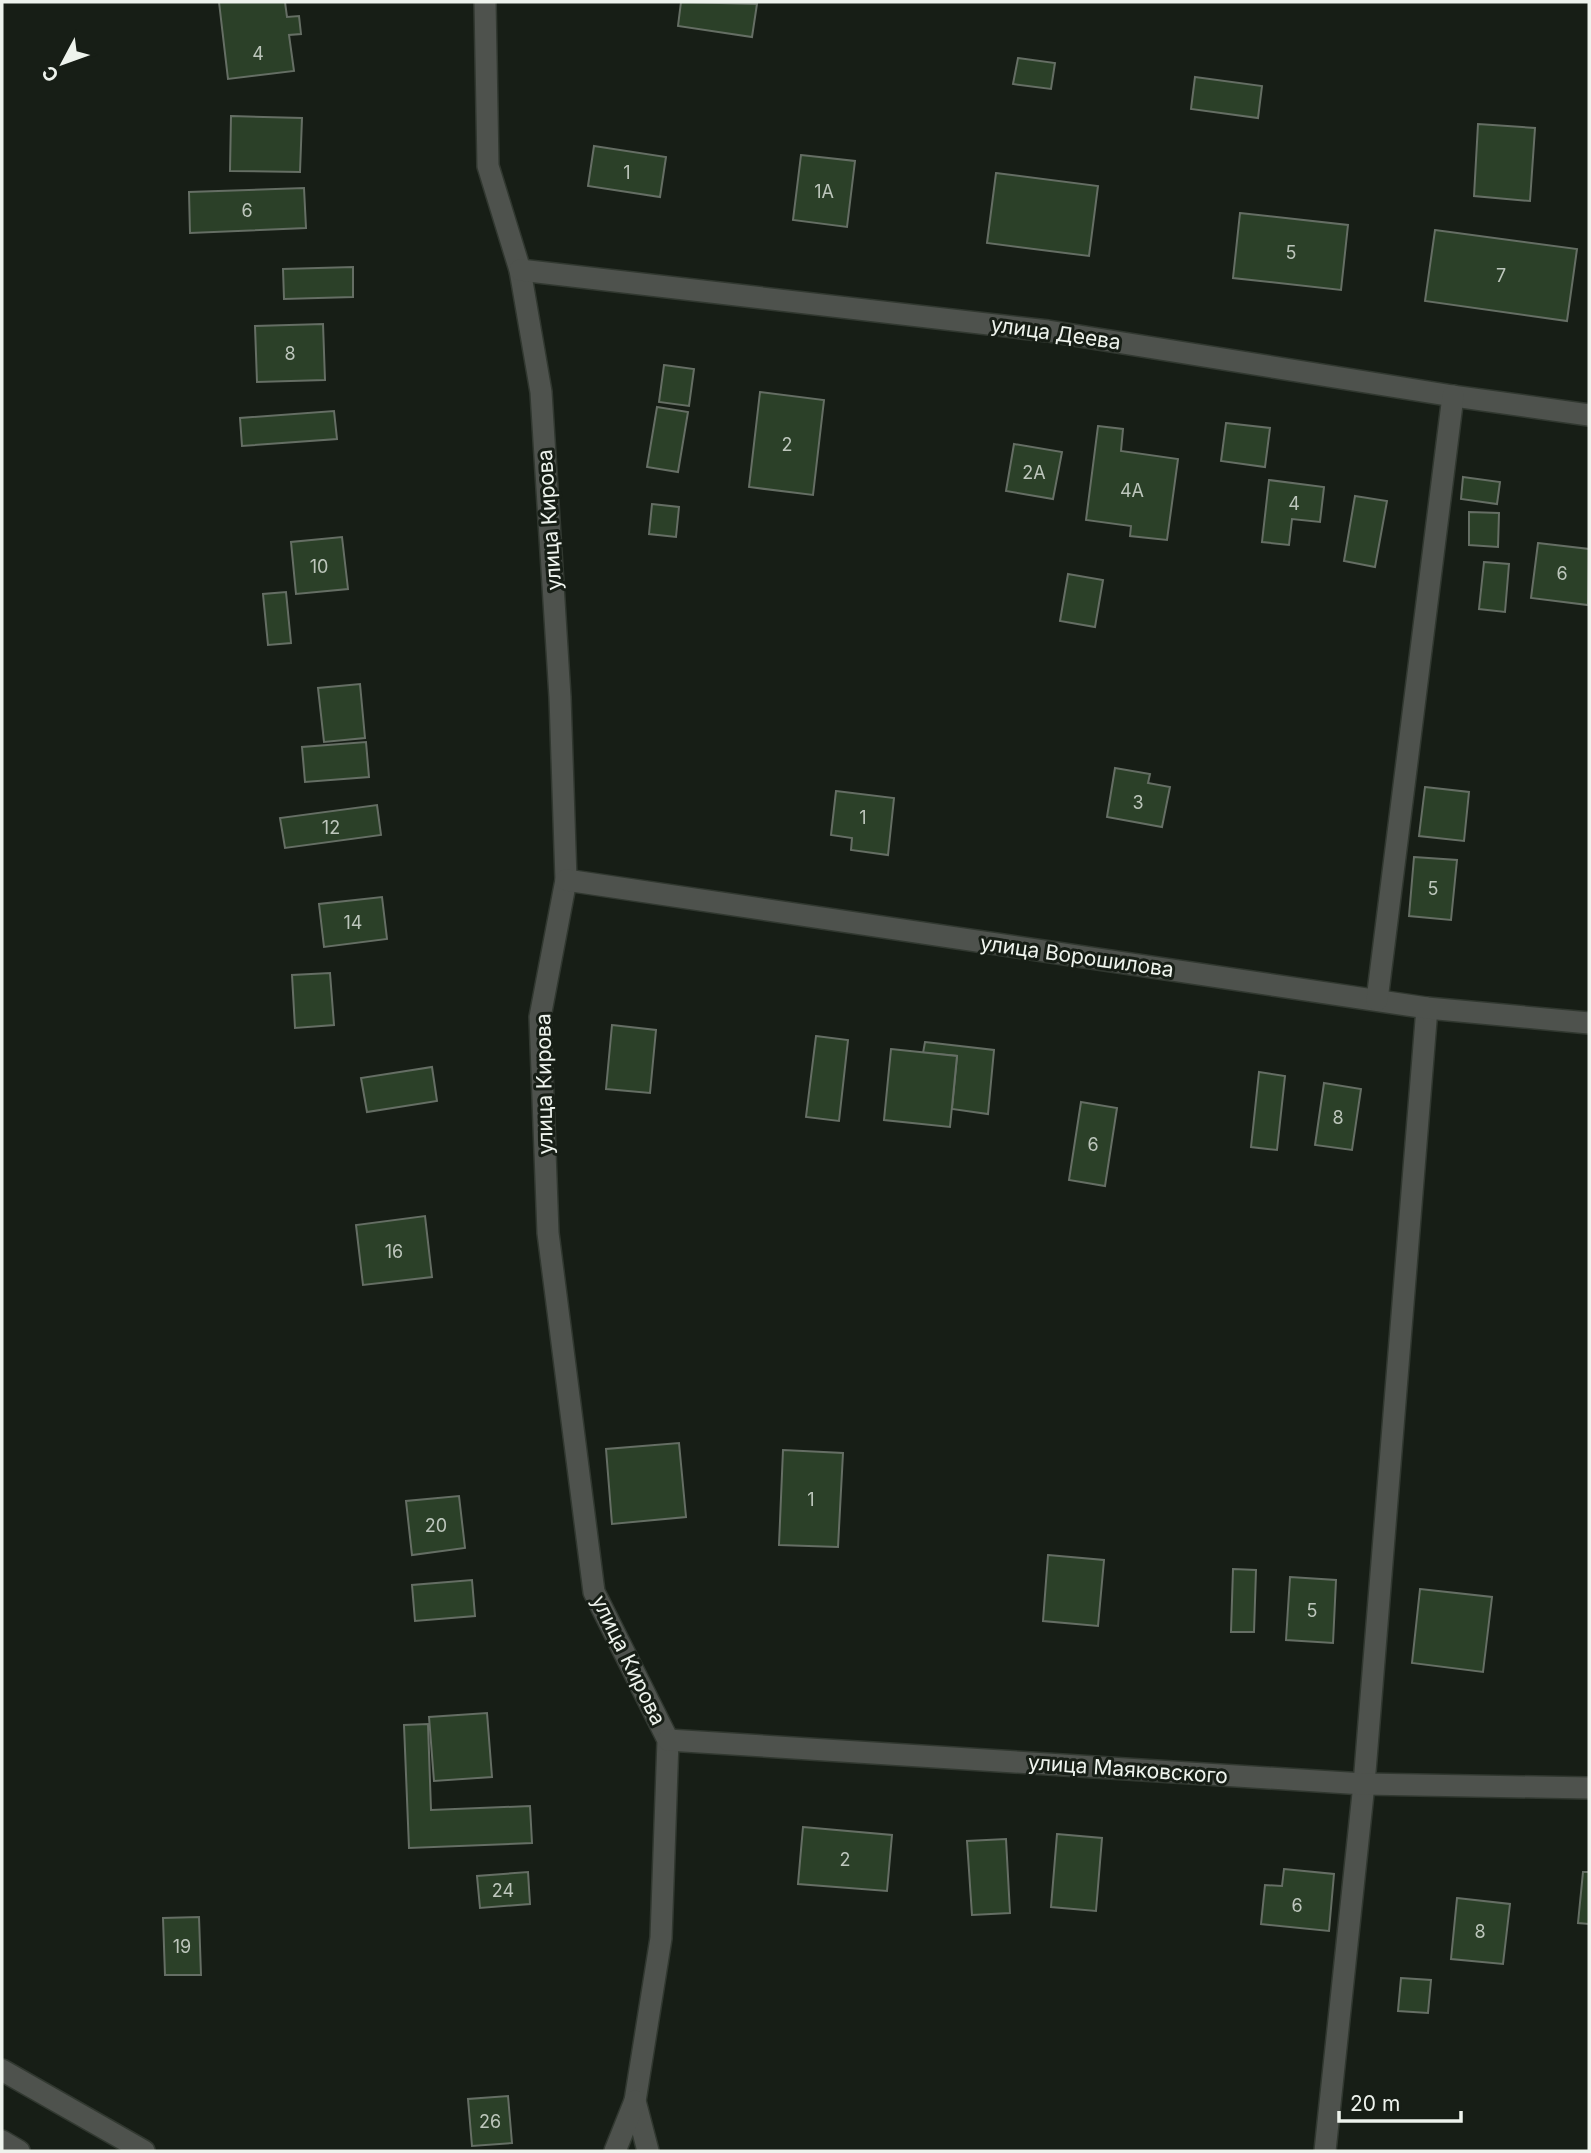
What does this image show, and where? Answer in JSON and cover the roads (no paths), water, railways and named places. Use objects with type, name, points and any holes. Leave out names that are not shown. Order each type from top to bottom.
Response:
[{"type":"street","name":"улица Кирова","points":[[485,2],[488,166],[520,270],[541,392],[560,697],[566,880],[540,1017],[548,1233],[594,1592],[667,1740],[661,1938],[635,2101],[648,2151]]},
{"type":"street","name":"улица Деева","points":[[520,270],[1048,331],[1589,415]]},
{"type":"street","points":[[1377,1000],[1453,396]]},
{"type":"street","name":"улица Ворошилова","points":[[566,880],[1427,1008],[1589,1023]]},
{"type":"street","points":[[1325,2151],[1364,1784],[1427,1008]]},
{"type":"street","name":"улица Маяковского","points":[[667,1740],[1364,1784],[1589,1787]]},
{"type":"street","points":[[2,2070],[144,2151]]},
{"type":"street","points":[[615,2151],[635,2101]]},
{"type":"street","points":[[2,2141],[19,2151]]}]
